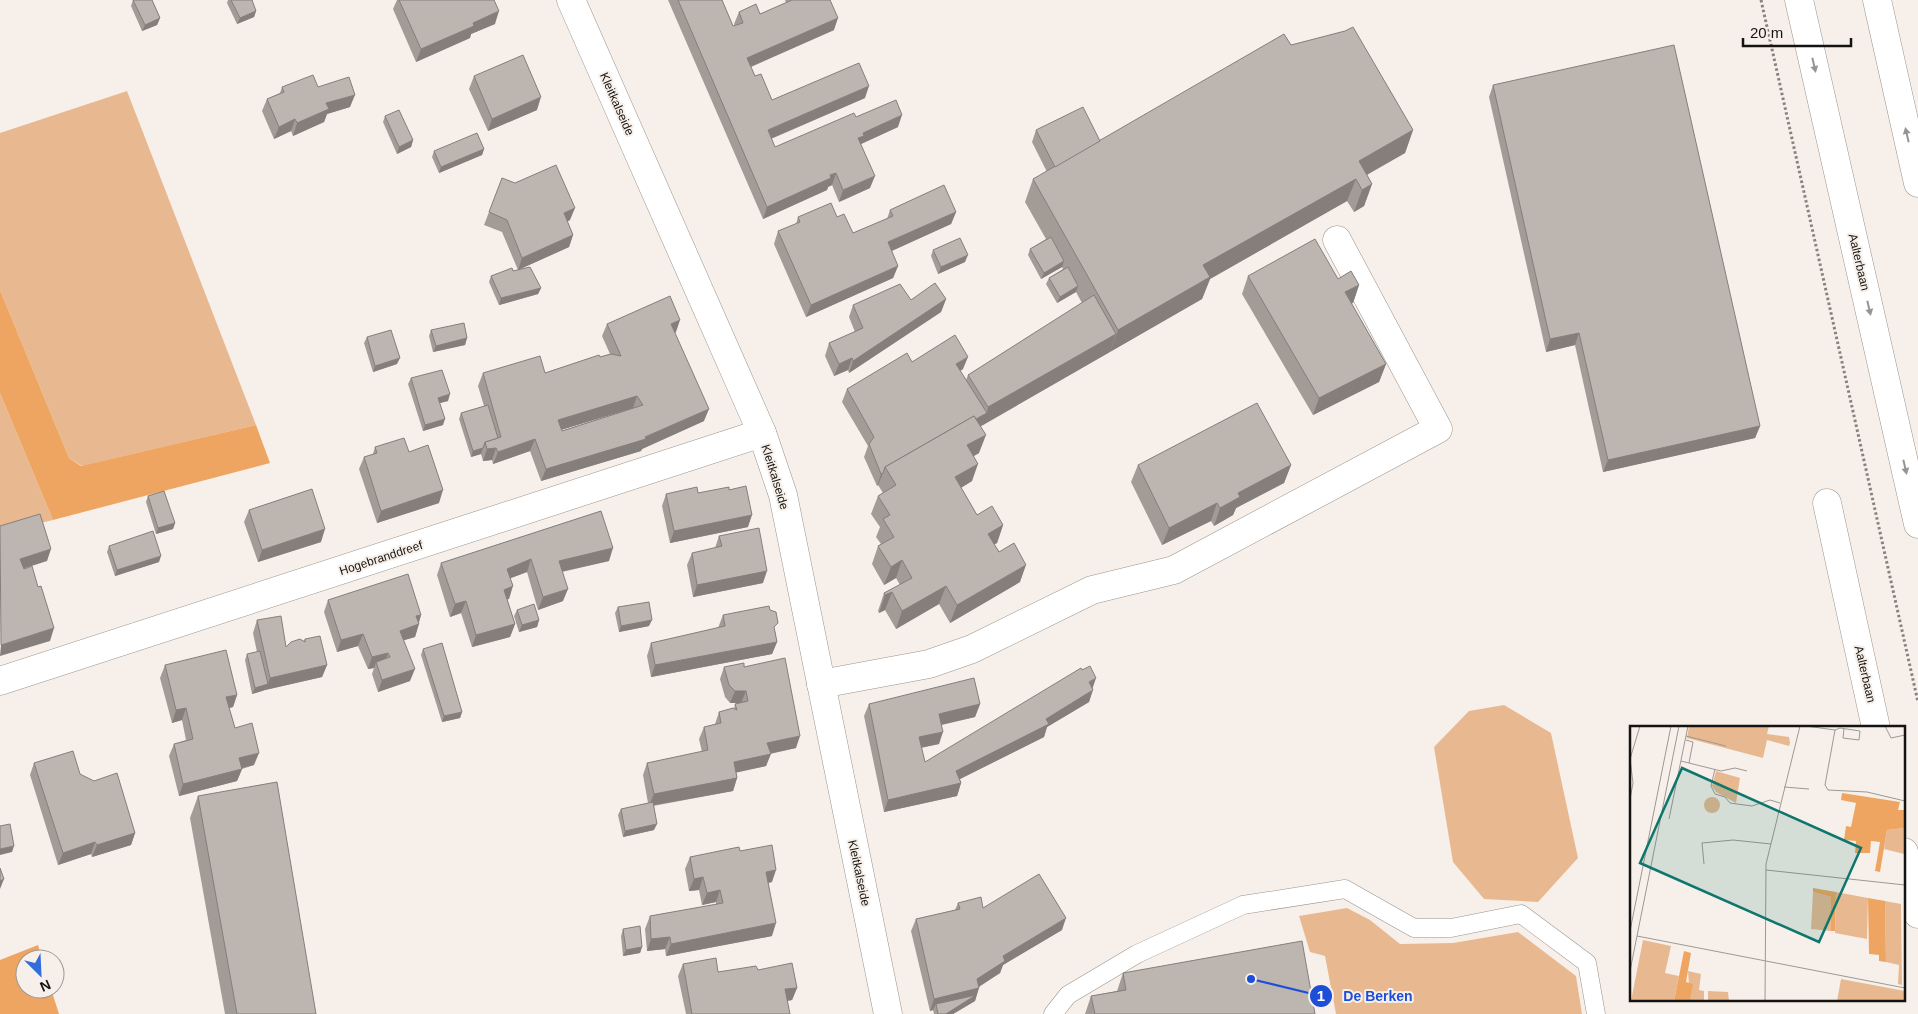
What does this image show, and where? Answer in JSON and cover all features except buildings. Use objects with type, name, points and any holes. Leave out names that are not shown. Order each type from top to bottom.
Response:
[{"type":"main road","name":"Kleitkalseide","points":[[571,0],[762,433],[783,495],[888,1014]]},
{"type":"main road","name":"Aalterbaan","points":[[1799,0],[1918,524]]},
{"type":"main road","points":[[1877,0],[1918,183]]},
{"type":"main road","points":[[822,684],[929,664],[972,649],[1092,590],[1174,570],[1438,429],[1337,240]]},
{"type":"main road","name":"Hogebranddreef","points":[[0,681],[762,433]]},
{"type":"main road","name":"Aalterbaan","points":[[1826,503],[1876,726]]},
{"type":"main road","points":[[1906,861],[1918,914]]},
{"type":"lane","points":[[1053,1014],[1068,995],[1137,954],[1243,905],[1345,889],[1414,928],[1451,928],[1521,914],[1587,964],[1596,1014]]},
{"type":"path","points":[[1761,0],[1918,702]]},
{"type":"shaded area","points":[[127,91],[256,425],[82,466],[69,458],[0,290],[0,133]]},
{"type":"shaded area","points":[[0,290],[69,458],[81,466],[256,425],[270,463],[53,520],[0,393]]},
{"type":"shaded area","points":[[0,393],[53,520],[0,533]]},
{"type":"shaded area","points":[[1504,705],[1551,733],[1578,858],[1538,902],[1484,899],[1453,862],[1434,747],[1469,711]]},
{"type":"shaded area","points":[[1347,908],[1370,920],[1400,944],[1453,943],[1518,932],[1576,976],[1582,1014],[1336,1014],[1325,956],[1310,952],[1299,916]]},
{"type":"shaded area","points":[[38,945],[39,949],[28,949]]},
{"type":"shaded area","points":[[15,954],[15,999],[54,999],[59,1014],[0,1014],[0,960]]},
{"type":"place","name":"De Berken","points":[[1251,979]]}]
